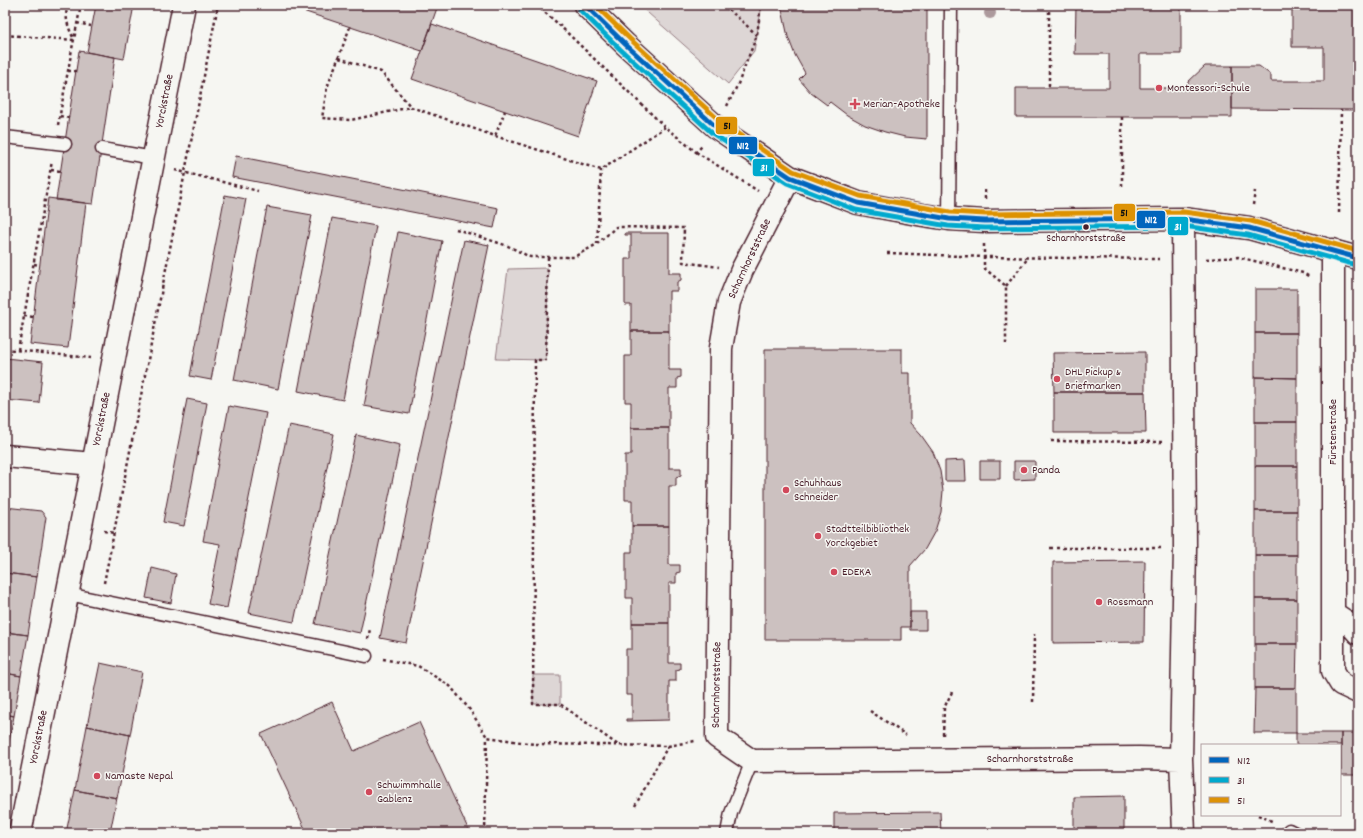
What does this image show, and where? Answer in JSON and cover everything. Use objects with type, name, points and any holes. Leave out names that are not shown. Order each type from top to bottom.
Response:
[{"type":"street","name":"Yorckstraße","points":[[20,833],[184,5]]},
{"type":"street","points":[[585,5],[625,44],[716,127],[790,177],[858,203],[949,219],[985,221],[1183,219],[1249,228],[1358,258]]},
{"type":"street","name":"Scharnhorststraße","points":[[790,177],[742,270],[729,302],[721,348],[717,737],[752,761],[1181,759]]},
{"type":"street","points":[[1183,219],[1185,548],[1181,759],[1184,833]]},
{"type":"street","name":"Fürstenstraße","points":[[1332,250],[1333,671],[1341,684],[1358,692]]},
{"type":"street","points":[[5,456],[93,464]]},
{"type":"street","points":[[1333,613],[1351,625],[1358,633]]},
{"type":"lane","points":[[949,219],[951,5]]},
{"type":"lane","points":[[5,137],[60,143]]},
{"type":"lane","points":[[102,149],[153,161]]},
{"type":"lane","points":[[68,594],[366,656]]},
{"type":"lane","points":[[727,833],[731,812],[752,761]]},
{"type":"path","points":[[67,5],[66,11],[68,27],[74,40]]},
{"type":"path","points":[[18,350],[51,170],[60,143],[60,116],[81,5]]},
{"type":"path","points":[[100,600],[186,173],[218,5]]},
{"type":"path","points":[[536,5],[556,22],[665,127],[601,170]]},
{"type":"path","points":[[724,5],[757,36]]},
{"type":"path","points":[[716,127],[738,84],[757,36],[761,5]]},
{"type":"path","points":[[1049,5],[1049,88]]},
{"type":"path","points":[[78,23],[91,26]]},
{"type":"path","points":[[350,27],[327,88],[322,118],[351,120],[411,107]]},
{"type":"path","points":[[5,35],[74,40]]},
{"type":"path","points":[[339,58],[381,72],[411,107],[601,170]]},
{"type":"path","points":[[68,71],[76,71]]},
{"type":"path","points":[[1340,213],[1341,110]]},
{"type":"path","points":[[495,136],[505,111]]},
{"type":"path","points":[[60,116],[69,118]]},
{"type":"path","points":[[1122,117],[1122,188]]},
{"type":"path","points":[[696,152],[777,203]]},
{"type":"path","points":[[153,161],[186,173],[258,190]]},
{"type":"path","points":[[51,170],[61,171]]},
{"type":"path","points":[[597,244],[601,170]]},
{"type":"path","points":[[985,187],[984,268],[1006,286]]},
{"type":"path","points":[[456,229],[508,246],[530,257],[574,258],[597,244],[616,227],[684,228],[683,262],[742,270]]},
{"type":"path","points":[[887,253],[984,258],[1183,260],[1238,258],[1303,273],[1332,286]]},
{"type":"path","points":[[548,257],[546,360],[535,360],[533,704],[560,704],[618,745]]},
{"type":"path","points":[[1006,344],[1006,286],[1028,258]]},
{"type":"path","points":[[34,264],[40,265]]},
{"type":"path","points":[[24,316],[34,317]]},
{"type":"path","points":[[5,349],[114,360]]},
{"type":"path","points":[[1050,441],[1184,442]]},
{"type":"path","points":[[1050,548],[1185,548]]},
{"type":"path","points":[[1034,634],[1034,702]]},
{"type":"path","points":[[366,656],[418,666],[450,686],[470,710],[487,737],[485,833]]},
{"type":"path","points":[[944,708],[952,692]]},
{"type":"path","points":[[487,737],[534,744],[668,746],[717,737]]},
{"type":"path","points":[[635,806],[668,746]]},
{"type":"shaded area","points":[[639,5],[762,5],[754,51],[728,84]]},
{"type":"shaded area","points":[[548,268],[546,360],[496,359],[508,269]]},
{"type":"shaded area","points":[[533,675],[560,675],[560,704],[533,704]]},
{"type":"building","points":[[96,5],[134,5],[124,59],[87,52]]},
{"type":"building","points":[[285,5],[438,5],[422,51]]},
{"type":"building","points":[[781,5],[927,5],[927,139],[905,137],[865,125],[847,115],[830,102],[827,105],[811,93],[799,79],[805,73],[795,55],[788,37]]},
{"type":"building","points":[[1076,5],[1181,5],[1181,54],[1140,54],[1140,88],[1188,88],[1188,82],[1205,66],[1232,66],[1232,117],[1016,117],[1016,88],[1109,88],[1109,54],[1075,54]]},
{"type":"building","points":[[1292,5],[1358,5],[1358,47],[1355,47],[1355,81],[1358,81],[1358,110],[1232,109],[1232,66],[1259,66],[1271,75],[1271,81],[1324,81],[1324,47],[1292,47]]},
{"type":"building","points":[[432,24],[597,81],[578,136],[412,79]]},
{"type":"building","points":[[79,51],[115,57],[93,204],[56,200]]},
{"type":"building","points":[[236,156],[498,208],[494,228],[232,177]]},
{"type":"building","points":[[225,195],[246,199],[211,380],[190,376]]},
{"type":"building","points":[[48,198],[86,203],[68,348],[30,344]]},
{"type":"building","points":[[267,207],[312,215],[278,389],[234,380]]},
{"type":"building","points":[[332,218],[376,226],[343,400],[298,391]]},
{"type":"building","points":[[398,232],[442,241],[409,414],[364,406]]},
{"type":"building","points":[[625,233],[669,233],[669,273],[681,273],[681,280],[677,282],[677,291],[669,291],[669,331],[631,331],[631,305],[625,305],[625,259],[631,259],[631,235],[625,235]]},
{"type":"building","points":[[464,240],[489,245],[406,643],[380,638]]},
{"type":"building","points":[[1255,289],[1297,289],[1297,333],[1255,333]]},
{"type":"building","points":[[631,331],[669,331],[669,370],[681,370],[681,377],[677,378],[677,388],[669,388],[669,428],[631,428],[631,402],[625,402],[625,356],[631,356]]},
{"type":"building","points":[[1255,333],[1297,333],[1297,378],[1255,377]]},
{"type":"building","points":[[765,349],[902,349],[902,373],[910,373],[910,423],[933,452],[940,471],[943,491],[941,512],[935,531],[925,549],[910,566],[910,627],[901,627],[901,640],[765,640]]},
{"type":"building","points":[[1145,352],[1145,392],[1054,392],[1053,353]]},
{"type":"building","points":[[5,358],[43,362],[39,403],[5,400]]},
{"type":"building","points":[[1255,377],[1297,378],[1297,422],[1255,422]]},
{"type":"building","points":[[1054,392],[1145,392],[1146,433],[1054,433]]},
{"type":"building","points":[[187,399],[207,403],[184,526],[163,522]]},
{"type":"building","points":[[229,406],[266,413],[227,608],[208,604],[220,544],[203,541]]},
{"type":"building","points":[[1255,422],[1297,422],[1297,466],[1255,466]]},
{"type":"building","points":[[289,425],[334,434],[294,622],[249,613]]},
{"type":"building","points":[[631,428],[669,428],[669,468],[681,468],[681,475],[676,477],[676,486],[669,486],[669,526],[632,526],[632,500],[625,500],[625,455],[631,455]]},
{"type":"building","points":[[356,435],[400,445],[360,633],[315,624]]},
{"type":"building","points":[[965,460],[966,481],[945,481],[945,461]]},
{"type":"building","points":[[980,461],[1000,461],[1000,479],[980,479]]},
{"type":"building","name":"Panda","points":[[1014,461],[1035,461],[1035,479],[1014,480]]},
{"type":"building","points":[[1255,466],[1297,466],[1297,511],[1255,511]]},
{"type":"building","points":[[5,507],[41,511],[46,517],[37,577],[5,573]]},
{"type":"building","points":[[1255,511],[1297,511],[1297,555],[1255,555]]},
{"type":"building","points":[[632,526],[669,526],[669,565],[680,565],[680,572],[676,573],[676,583],[669,583],[669,623],[632,623],[632,598],[626,598],[626,552],[632,552]]},
{"type":"building","points":[[1255,555],[1297,555],[1297,599],[1255,599]]},
{"type":"building","name":"Rossmann","points":[[1145,561],[1144,642],[1053,643],[1053,562]]},
{"type":"building","points":[[152,568],[176,574],[171,603],[146,598]]},
{"type":"building","points":[[5,573],[37,577],[28,635],[5,632]]},
{"type":"building","points":[[1255,599],[1297,599],[1297,644],[1255,644]]},
{"type":"building","points":[[910,612],[926,612],[926,630],[910,630]]},
{"type":"building","points":[[632,623],[669,623],[669,663],[680,663],[680,669],[676,670],[676,681],[669,681],[669,720],[626,721],[626,719],[632,719],[632,695],[626,695],[626,649],[632,649]]},
{"type":"building","points":[[5,632],[28,635],[21,676],[5,673]]},
{"type":"building","points":[[1255,644],[1297,644],[1296,688],[1255,688]]},
{"type":"building","points":[[100,663],[142,672],[130,735],[87,726]]},
{"type":"building","points":[[5,673],[21,676],[14,716],[5,714]]},
{"type":"building","points":[[1255,688],[1296,688],[1296,733],[1254,733]]},
{"type":"building","name":"Schwimmhalle Gablenz","points":[[332,702],[354,751],[419,722],[470,833],[307,833],[261,734]]},
{"type":"building","points":[[5,714],[14,716],[5,762]]},
{"type":"building","points":[[87,726],[130,735],[117,798],[75,790]]},
{"type":"building","points":[[1296,733],[1341,733],[1341,744],[1296,744]]},
{"type":"building","points":[[1341,733],[1358,733],[1358,775],[1341,775]]},
{"type":"building","points":[[75,790],[117,798],[110,833],[66,833]]},
{"type":"building","points":[[1124,796],[1124,833],[1074,833],[1074,797]]},
{"type":"building","points":[[940,812],[941,833],[834,833],[834,813]]},
{"type":"transit line","name":"N12","points":[[585,5],[625,44],[716,127],[790,177],[858,203],[949,219],[985,221],[1183,219],[1249,228],[1358,258]]},
{"type":"transit line","name":"51","points":[[595,5],[720,121],[793,171],[860,196],[950,212],[985,214],[1184,212],[1251,221],[1358,251]]},
{"type":"transit line","name":"31","points":[[580,10],[620,49],[712,133],[787,183],[856,210],[948,226],[985,228],[1183,226],[1248,235],[1356,265]]},
{"type":"place","name":"Montessori-Schule","points":[[1159,88]]},
{"type":"place","name":"Merian-Apotheke","points":[[855,104]]},
{"type":"place","name":"Scharnhorststraße","points":[[1086,227]]},
{"type":"place","name":"DHL Pickup & Briefmarken","points":[[1057,379]]},
{"type":"place","name":"Panda","points":[[1024,470]]},
{"type":"place","name":"Schuhhaus Schneider","points":[[786,490]]},
{"type":"place","name":"Stadtteilbibliothek Yorckgebiet","points":[[818,536]]},
{"type":"place","name":"EDEKA","points":[[834,572]]},
{"type":"place","name":"Rossmann","points":[[1099,602]]},
{"type":"place","name":"Namaste Nepal","points":[[97,776]]},
{"type":"place","name":"Schwimmhalle Gablenz","points":[[369,792]]}]
